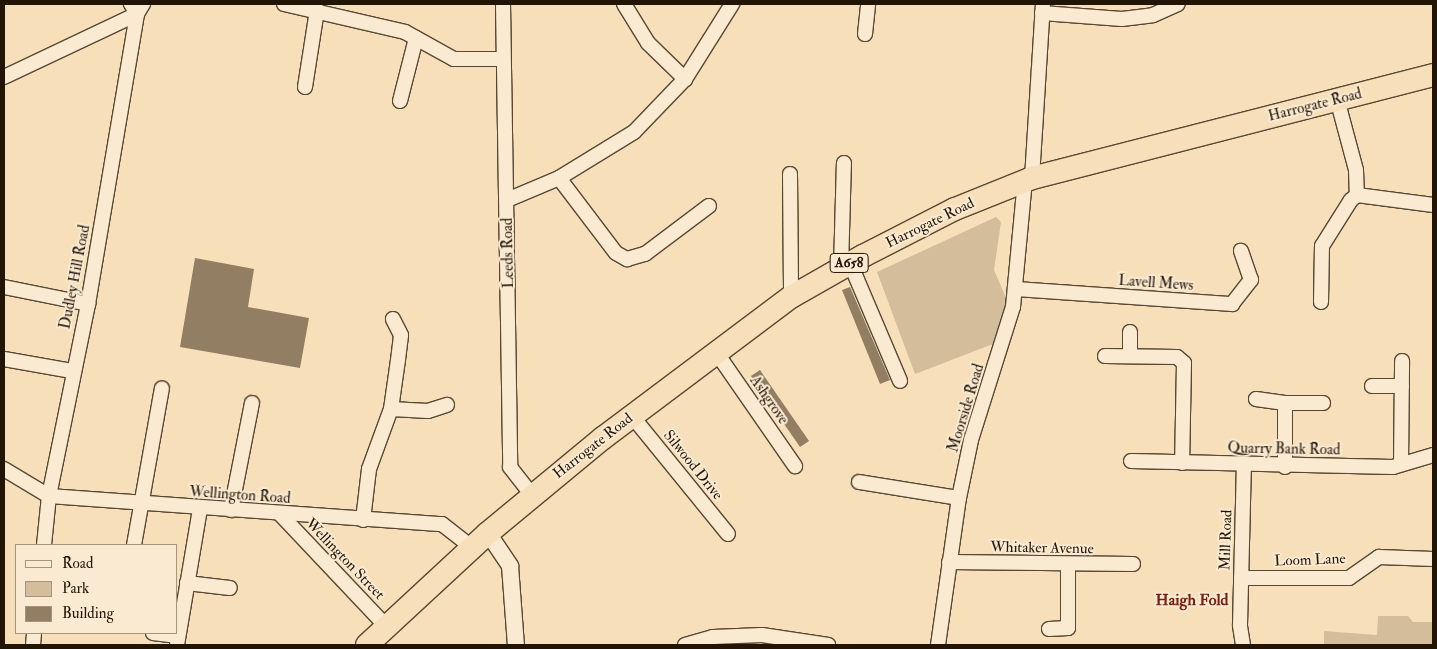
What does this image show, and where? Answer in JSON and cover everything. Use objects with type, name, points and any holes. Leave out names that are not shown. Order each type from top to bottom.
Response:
[{"type":"highway","name":"Harrogate Road","points":[[367,645],[480,540],[532,495],[716,352],[791,297],[845,265],[955,209],[1028,179],[1433,75]]},
{"type":"street","points":[[284,4],[317,10],[416,38],[454,59],[503,59]]},
{"type":"street","name":"Leeds Road","points":[[503,4],[510,467],[532,495]]},
{"type":"street","points":[[624,4],[648,43],[686,79]]},
{"type":"street","points":[[507,200],[559,178],[634,132],[686,79],[732,4]]},
{"type":"street","points":[[865,34],[868,4]]},
{"type":"street","points":[[1042,9],[1122,19],[1153,15],[1178,4]]},
{"type":"street","points":[[4,76],[137,7]]},
{"type":"street","name":"Dudley Hill Road","points":[[44,544],[49,496],[72,371],[88,304],[137,7]]},
{"type":"street","name":"Moorside Road","points":[[938,645],[959,498],[971,440],[1016,289],[1028,179],[1042,9]]},
{"type":"street","points":[[304,88],[317,10]]},
{"type":"street","points":[[400,101],[416,38]]},
{"type":"street","points":[[1321,302],[1322,246],[1357,195],[1356,170],[1337,99]]},
{"type":"street","points":[[844,163],[845,265],[900,380]]},
{"type":"street","points":[[790,174],[791,297]]},
{"type":"street","points":[[559,178],[616,253],[627,259],[645,254],[709,206]]},
{"type":"street","points":[[1357,195],[1433,205]]},
{"type":"street","name":"Lavell Mews","points":[[1016,289],[1232,304],[1251,280],[1241,251]]},
{"type":"street","points":[[4,287],[88,304]]},
{"type":"street","points":[[363,520],[369,470],[391,409],[401,335],[393,319]]},
{"type":"street","points":[[1130,332],[1130,356]]},
{"type":"street","name":"Ashgrove","points":[[716,352],[795,466]]},
{"type":"street","points":[[1105,356],[1177,357],[1184,363],[1182,463]]},
{"type":"street","points":[[4,359],[72,371]]},
{"type":"street","points":[[1401,464],[1402,361]]},
{"type":"street","points":[[1372,386],[1402,386]]},
{"type":"street","points":[[134,544],[140,502],[162,388]]},
{"type":"street","points":[[1256,399],[1285,403],[1323,403]]},
{"type":"street","points":[[231,510],[252,403]]},
{"type":"street","points":[[1285,403],[1285,467]]},
{"type":"street","points":[[391,409],[428,411],[447,405]]},
{"type":"street","name":"Silwood Drive","points":[[632,416],[728,534]]},
{"type":"street","name":"Quarry Bank Road","points":[[1131,461],[1285,467],[1393,468],[1433,455]]},
{"type":"street","name":"Mill Road","points":[[1243,645],[1241,578],[1244,465]]},
{"type":"street","name":"Wellington Road","points":[[4,469],[49,496],[140,502],[200,509],[442,524],[480,540]]},
{"type":"street","points":[[859,482],[959,498]]},
{"type":"street","points":[[156,634],[178,641],[200,509]]},
{"type":"street","name":"Wellington Street","points":[[280,514],[386,626]]},
{"type":"street","points":[[480,540],[510,566],[516,645]]},
{"type":"street","name":"Loom Lane","points":[[1241,578],[1349,578],[1379,557],[1433,560]]},
{"type":"street","name":"Whitaker Avenue","points":[[950,562],[1068,566],[1133,564]]},
{"type":"street","points":[[1049,628],[1068,628],[1068,566]]},
{"type":"street","points":[[187,583],[230,588]]},
{"type":"street","points":[[685,645],[713,637],[762,635],[828,645]]},
{"type":"green space","points":[[996,217],[1001,222],[994,270],[1007,300],[993,344],[915,374],[877,272]]},
{"type":"green space","points":[[1378,616],[1408,616],[1413,622],[1433,622],[1433,645],[1324,645],[1324,631],[1377,635]]},
{"type":"building","points":[[195,258],[254,269],[248,307],[309,318],[300,368],[180,347]]},
{"type":"building","points":[[850,287],[890,380],[880,384],[842,290]]},
{"type":"building","points":[[760,370],[809,441],[800,447],[751,376]]},
{"type":"district","name":"Haigh Fold","points":[[1192,600]]}]
